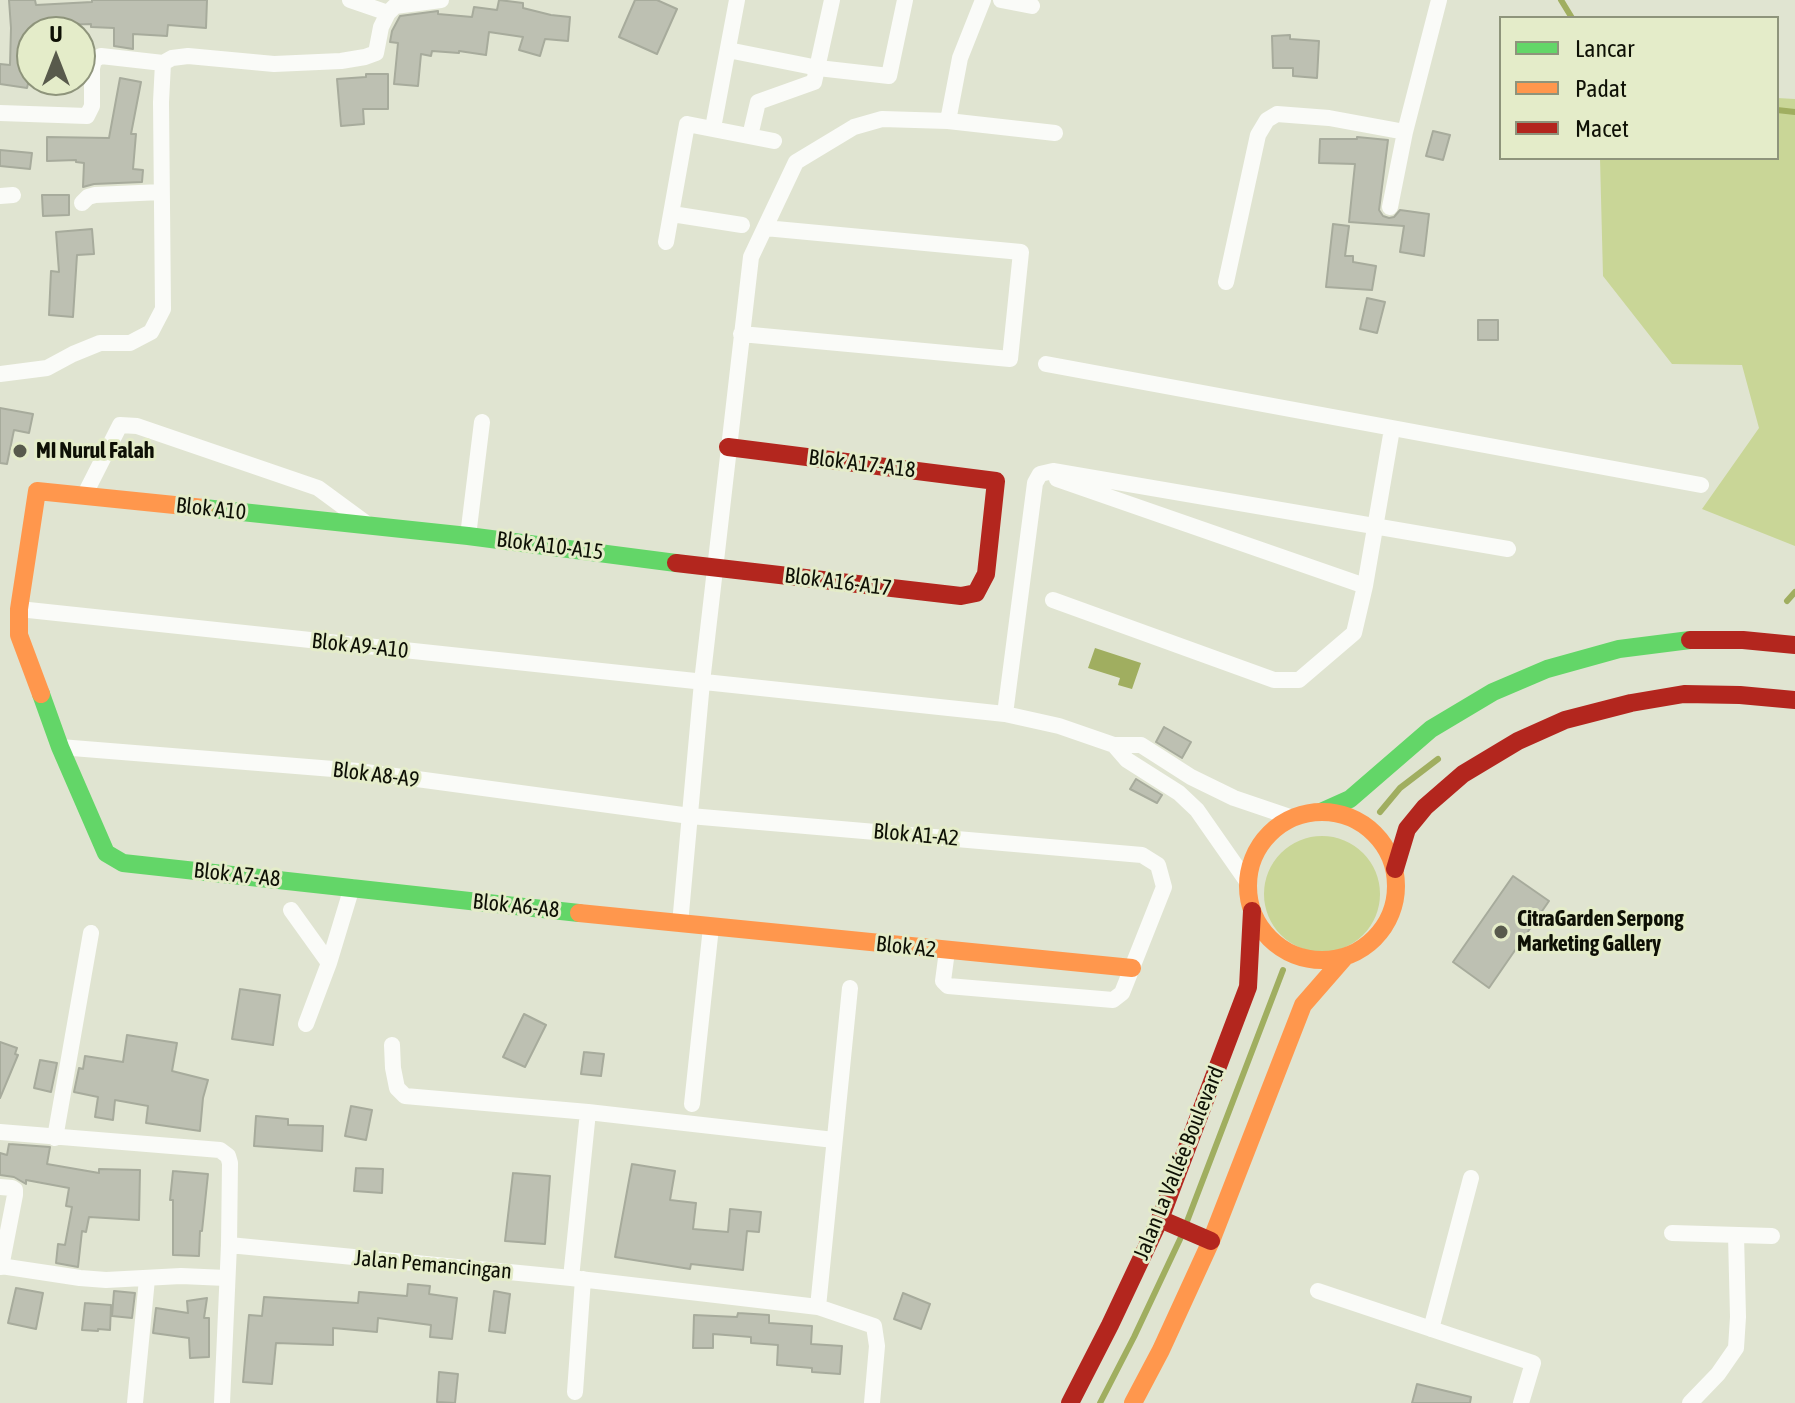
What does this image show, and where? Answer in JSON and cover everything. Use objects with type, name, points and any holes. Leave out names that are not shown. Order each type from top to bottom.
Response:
[{"type":"street","points":[[350,0],[388,13]]},
{"type":"street","points":[[0,113],[87,116],[92,106],[92,68],[94,60],[101,56],[163,63],[188,56],[274,64],[365,57],[376,53],[381,27],[395,6],[441,0]]},
{"type":"street","points":[[713,128],[737,0]]},
{"type":"street","points":[[750,136],[758,102],[814,82],[832,0]]},
{"type":"street","points":[[728,50],[818,68],[889,76],[905,0]]},
{"type":"street","points":[[948,121],[960,58],[983,0]]},
{"type":"street","points":[[1001,0],[1032,6]]},
{"type":"street","points":[[1390,207],[1405,132],[1439,0]]},
{"type":"street","points":[[0,374],[47,368],[100,343],[130,343],[151,332],[163,309],[163,63]]},
{"type":"street","points":[[1226,282],[1258,135],[1267,120],[1277,114],[1316,117],[1405,132]]},
{"type":"street","points":[[680,924],[702,682],[751,257],[796,162],[854,127],[882,119],[948,121],[1055,133]]},
{"type":"street","points":[[666,242],[687,124],[774,141]]},
{"type":"street","points":[[82,203],[95,195],[161,192]]},
{"type":"street","points":[[672,214],[742,225]]},
{"type":"street","points":[[741,334],[1010,359],[1021,252],[765,228]]},
{"type":"street","points":[[1046,364],[1701,485]]},
{"type":"street","points":[[468,536],[482,422]]},
{"type":"street","points":[[84,496],[120,425],[137,426],[318,488],[376,527]]},
{"type":"street","points":[[1053,600],[1274,680],[1299,680],[1354,633],[1392,429]]},
{"type":"street","name":"Blok A17-A18","points":[[728,447],[996,481],[986,574],[976,593],[961,596]]},
{"type":"street","points":[[1047,472],[1508,549]]},
{"type":"street","points":[[1047,472],[1365,586]]},
{"type":"street","points":[[1005,714],[1035,483],[1047,472]]},
{"type":"street","name":"Blok A10","points":[[19,609],[37,491],[376,527]]},
{"type":"street","name":"Blok A10-A15","points":[[376,527],[716,568]]},
{"type":"street","name":"Blok A16-A17","points":[[716,568],[961,596]]},
{"type":"street","points":[[19,609],[19,635],[60,747]]},
{"type":"street","name":"Blok A9-A10","points":[[19,609],[1005,714],[1059,726],[1114,745]]},
{"type":"street","points":[[1344,958],[1316,960],[1288,953],[1266,935],[1252,911],[1248,883],[1254,856],[1270,833],[1293,818],[1321,812],[1350,799],[1431,729],[1493,692],[1547,669],[1619,649],[1679,640],[1743,640],[1795,645]]},
{"type":"street","points":[[1133,1403],[1211,1241],[1303,1005],[1344,958],[1369,944],[1387,924],[1396,897],[1395,869],[1407,829],[1425,807],[1463,774],[1518,741],[1565,720],[1631,703],[1684,694],[1795,700]]},
{"type":"street","points":[[1114,745],[1141,745],[1191,777],[1234,798],[1293,818]]},
{"type":"street","points":[[1114,745],[1127,760],[1179,793],[1197,810],[1248,883]]},
{"type":"street","name":"Blok A8-A9","points":[[60,747],[358,771],[690,816]]},
{"type":"street","name":"Blok A7-A8","points":[[60,747],[106,853],[123,863],[352,887]]},
{"type":"street","points":[[1179,793],[1191,777]]},
{"type":"street","points":[[1321,812],[1346,816],[1368,827],[1385,846],[1395,869]]},
{"type":"street","name":"Blok A1-A2","points":[[690,816],[1142,855],[1158,865],[1164,887],[1132,968]]},
{"type":"street","points":[[306,1024],[352,887]]},
{"type":"street","name":"Blok A6-A8","points":[[352,887],[680,924]]},
{"type":"street","points":[[291,910],[329,963]]},
{"type":"street","name":"Jalan La Vallée Boulevard","points":[[1070,1403],[1160,1219],[1248,987],[1252,911]]},
{"type":"street","name":"Blok A2","points":[[680,924],[1132,968]]},
{"type":"street","points":[[692,1104],[711,927]]},
{"type":"street","points":[[55,1138],[91,933]]},
{"type":"street","points":[[947,951],[943,981],[948,986],[1113,1000],[1122,993],[1132,968]]},
{"type":"street","points":[[818,1307],[850,988]]},
{"type":"street","points":[[392,1045],[397,1088],[405,1096],[588,1112],[834,1140]]},
{"type":"street","points":[[575,1392],[577,1278],[588,1112]]},
{"type":"street","points":[[0,1132],[220,1150],[228,1156],[229,1245],[222,1403]]},
{"type":"street","points":[[1431,1329],[1471,1178]]},
{"type":"street","points":[[0,1187],[15,1190],[1,1266],[106,1280],[181,1276],[226,1278]]},
{"type":"street","points":[[1160,1219],[1211,1241]]},
{"type":"street","points":[[1672,1233],[1772,1236]]},
{"type":"street","points":[[1690,1403],[1718,1374],[1736,1348],[1736,1235]]},
{"type":"street","name":"Jalan Pemancingan","points":[[229,1245],[577,1278],[818,1307],[874,1326],[877,1346],[872,1403]]},
{"type":"street","points":[[135,1403],[147,1279]]},
{"type":"street","points":[[1318,1291],[1533,1363],[1521,1403]]},
{"type":"shaded area","points":[[1779,98],[1795,99],[1795,546],[1702,509],[1759,428],[1742,365],[1672,364],[1603,276],[1600,160],[1779,160]]},
{"type":"shaded area","points":[[1095,648],[1141,663],[1132,689],[1118,685],[1120,678],[1088,668]]},
{"type":"shaded area","points":[[1322,836],[1344,840],[1363,853],[1376,872],[1380,894],[1376,916],[1363,935],[1344,948],[1322,952],[1300,948],[1281,935],[1268,916],[1264,894],[1268,872],[1281,853],[1300,840]]},
{"type":"building","points":[[9,0],[35,0],[36,5],[92,0],[207,0],[206,28],[168,25],[167,36],[133,34],[133,49],[114,46],[114,28],[96,27],[96,16],[16,16],[16,86],[0,84],[0,64],[10,65]]},
{"type":"building","points":[[499,0],[523,3],[523,8],[570,17],[568,41],[545,39],[540,56],[519,50],[523,37],[489,32],[486,55],[459,51],[432,51],[431,56],[421,54],[418,86],[394,84],[398,43],[390,42],[400,16],[438,11],[438,14],[472,17],[474,7],[497,10]]},
{"type":"building","points":[[635,0],[657,0],[677,9],[657,54],[619,37]]},
{"type":"building","points":[[1290,35],[1290,39],[1319,41],[1317,78],[1293,76],[1293,68],[1273,68],[1272,36]]},
{"type":"building","points":[[366,74],[388,74],[388,109],[363,109],[364,124],[341,126],[337,79],[366,77]]},
{"type":"building","points":[[120,78],[141,82],[131,134],[136,134],[133,169],[143,170],[142,182],[83,187],[84,163],[76,160],[47,161],[47,137],[109,138]]},
{"type":"building","points":[[1433,131],[1450,135],[1443,160],[1426,156]]},
{"type":"building","points":[[1357,137],[1388,140],[1379,210],[1389,218],[1400,210],[1429,214],[1424,256],[1400,252],[1404,226],[1349,222],[1355,164],[1319,163],[1320,139]]},
{"type":"building","points":[[0,150],[32,153],[30,169],[0,166]]},
{"type":"building","points":[[42,195],[69,195],[69,215],[43,216]]},
{"type":"building","points":[[1333,224],[1349,226],[1345,256],[1353,256],[1353,262],[1376,266],[1372,290],[1326,287]]},
{"type":"building","points":[[92,229],[94,254],[77,255],[73,317],[49,315],[51,271],[59,272],[56,232]]},
{"type":"building","points":[[1367,298],[1385,302],[1377,333],[1360,329]]},
{"type":"building","points":[[1478,320],[1498,320],[1498,340],[1478,340]]},
{"type":"building","points":[[0,408],[33,414],[29,433],[14,430],[7,464],[0,463]]},
{"type":"building","points":[[1164,727],[1191,742],[1182,758],[1156,742]]},
{"type":"building","points":[[1136,779],[1162,795],[1157,803],[1130,789]]},
{"type":"building","name":"CitraGarden Serpong Marketing Gallery","points":[[1513,876],[1549,901],[1489,988],[1453,962]]},
{"type":"building","points":[[240,989],[280,995],[273,1045],[232,1039]]},
{"type":"building","points":[[524,1014],[546,1025],[525,1067],[503,1057]]},
{"type":"building","points":[[127,1035],[177,1043],[172,1071],[208,1080],[200,1131],[146,1123],[148,1106],[115,1100],[113,1120],[95,1117],[98,1097],[74,1092],[85,1056],[123,1062]]},
{"type":"building","points":[[0,1042],[17,1048],[15,1054],[18,1055],[0,1098]]},
{"type":"building","points":[[584,1052],[604,1054],[601,1076],[581,1074]]},
{"type":"building","points":[[40,1060],[57,1063],[51,1092],[34,1088]]},
{"type":"building","points":[[351,1106],[372,1110],[366,1140],[345,1136]]},
{"type":"building","points":[[256,1116],[288,1119],[288,1125],[323,1126],[322,1151],[254,1146]]},
{"type":"building","points":[[9,1144],[50,1147],[47,1164],[99,1173],[99,1169],[140,1170],[139,1220],[89,1217],[86,1232],[82,1231],[78,1267],[56,1263],[58,1244],[65,1245],[72,1207],[66,1206],[69,1188],[26,1180],[26,1184],[14,1177],[0,1175],[0,1153],[7,1155]]},
{"type":"building","points":[[632,1164],[675,1171],[670,1200],[696,1203],[693,1229],[728,1232],[730,1209],[761,1212],[759,1232],[747,1231],[743,1270],[691,1264],[690,1269],[615,1257]]},
{"type":"building","points":[[356,1168],[383,1169],[382,1193],[354,1191]]},
{"type":"building","points":[[173,1171],[208,1174],[199,1256],[173,1255],[173,1200],[170,1200]]},
{"type":"building","points":[[513,1173],[550,1176],[545,1244],[505,1241]]},
{"type":"building","points":[[408,1284],[430,1286],[429,1294],[457,1298],[452,1339],[430,1337],[431,1325],[378,1318],[377,1332],[333,1328],[333,1345],[276,1343],[272,1384],[243,1382],[249,1315],[262,1316],[264,1297],[358,1303],[359,1292],[407,1296]]},
{"type":"building","points":[[16,1288],[43,1293],[36,1329],[8,1323]]},
{"type":"building","points":[[114,1291],[135,1293],[132,1318],[112,1316]]},
{"type":"building","points":[[494,1291],[510,1294],[505,1333],[489,1331]]},
{"type":"building","points":[[903,1293],[930,1304],[921,1329],[894,1319]]},
{"type":"building","points":[[207,1298],[204,1318],[209,1318],[209,1357],[190,1358],[189,1338],[153,1333],[156,1308],[188,1313],[187,1301]]},
{"type":"building","points":[[85,1303],[111,1305],[110,1330],[82,1330]]},
{"type":"building","points":[[738,1313],[769,1315],[769,1323],[812,1326],[811,1344],[842,1346],[840,1374],[777,1365],[778,1345],[751,1343],[751,1337],[713,1334],[713,1348],[693,1348],[694,1315],[737,1317]]},
{"type":"building","points":[[439,1372],[458,1374],[455,1403],[437,1402]]},
{"type":"building","points":[[1417,1384],[1471,1397],[1470,1403],[1412,1403]]},
{"type":"waterway","points":[[1561,0],[1571,16]]},
{"type":"waterway","points":[[1779,110],[1795,112]]},
{"type":"waterway","points":[[1787,601],[1795,592]]},
{"type":"waterway","points":[[1380,812],[1400,788],[1438,759]]},
{"type":"waterway","points":[[1186,1224],[1283,970]]},
{"type":"waterway","points":[[1100,1403],[1182,1235]]},
{"type":"traffic: fast","points":[[204,508],[468,536],[676,563]]},
{"type":"traffic: fast","points":[[1321,812],[1350,799],[1431,729],[1493,692],[1547,669],[1619,649],[1690,640]]},
{"type":"traffic: fast","points":[[41,694],[60,747],[106,853],[123,863],[579,913]]},
{"type":"traffic: slow","points":[[41,694],[19,635],[19,609],[37,491],[204,508]]},
{"type":"traffic: slow","points":[[1322,812],[1350,818],[1374,834],[1390,858],[1396,886],[1390,914],[1374,938],[1350,954],[1322,960],[1294,954],[1270,938],[1254,914],[1248,886],[1254,858],[1270,834],[1294,818],[1322,812]]},
{"type":"traffic: slow","points":[[579,913],[1132,968]]},
{"type":"traffic: slow","points":[[1133,1403],[1211,1241],[1303,1005],[1344,958]]},
{"type":"traffic: jam","points":[[676,563],[961,596],[976,593],[986,574],[996,481],[728,447]]},
{"type":"traffic: jam","points":[[1690,640],[1743,640],[1795,645]]},
{"type":"traffic: jam","points":[[1395,869],[1407,829],[1425,807],[1463,774],[1518,741],[1565,720],[1631,703],[1684,694],[1795,700]]},
{"type":"traffic: jam","points":[[1070,1403],[1160,1219],[1248,987],[1252,911]]},
{"type":"traffic: jam","points":[[1160,1219],[1211,1241]]},
{"type":"place","name":"MI Nurul Falah","points":[[20,451]]},
{"type":"place","name":"CitraGarden Serpong Marketing Gallery","points":[[1501,932]]}]
